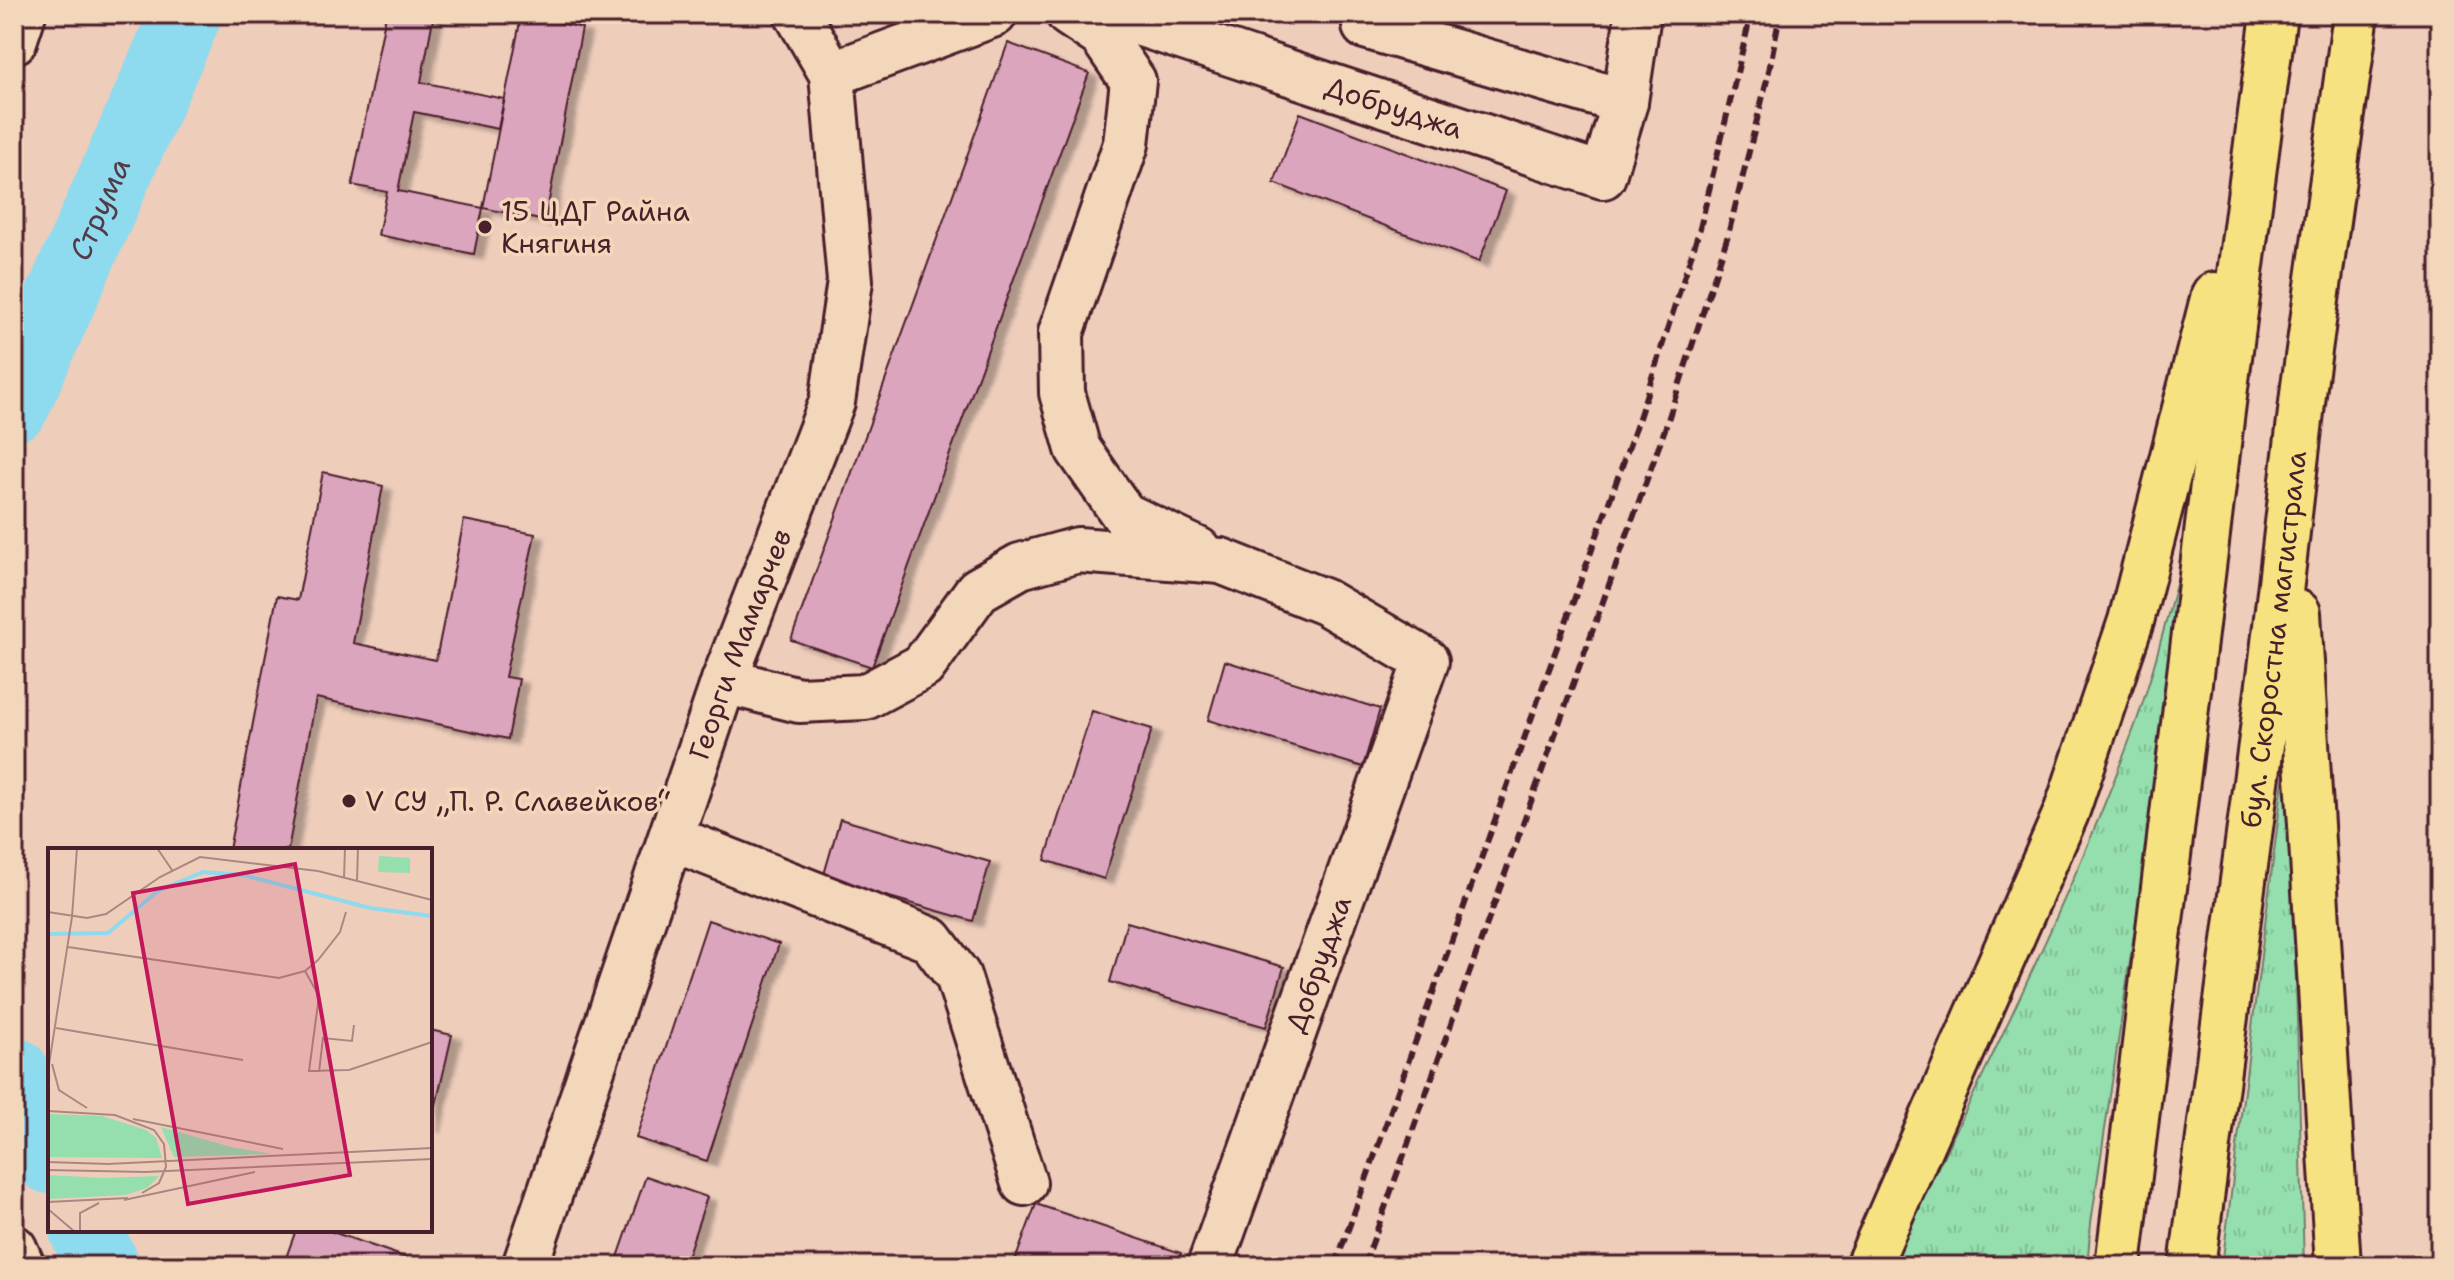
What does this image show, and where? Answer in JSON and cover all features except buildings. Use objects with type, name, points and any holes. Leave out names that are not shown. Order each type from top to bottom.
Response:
[{"type":"highway","points":[[2120,1246],[2274,14]]},
{"type":"highway","name":"бул. Скоростна магистрала","points":[[2194,1250],[2269,684],[2304,386],[2356,14]]},
{"type":"highway","points":[[1868,1266],[2066,813],[2131,621],[2262,111]]},
{"type":"highway","points":[[2291,503],[2338,1266]]},
{"type":"street","points":[[14,41],[23,14]]},
{"type":"street","name":"Георги Мамарчев","points":[[525,1266],[724,681],[832,402],[850,281],[832,74],[797,14]]},
{"type":"street","points":[[1069,14],[1102,36],[1133,81],[1126,144],[1061,333],[1062,393],[1078,449],[1124,515],[1221,561]]},
{"type":"street","name":"Добруджа","points":[[1111,14],[1603,176],[1625,102],[1638,14]]},
{"type":"street","points":[[1369,14],[1365,26],[1625,102]]},
{"type":"street","points":[[832,74],[984,16]]},
{"type":"street","points":[[724,681],[799,700],[865,697],[923,666],[978,590],[1020,566],[1078,550],[1221,561]]},
{"type":"street","name":"Добруджа","points":[[1210,1266],[1426,661],[1325,602],[1221,561]]},
{"type":"street","points":[[671,838],[931,940],[958,976],[1024,1183]]},
{"type":"street","points":[[14,1248],[22,1266]]},
{"type":"green space","points":[[2186,562],[2188,572],[2087,1266],[1889,1266],[1986,1068],[2078,868],[2140,712],[2179,574]]},
{"type":"green space","points":[[2289,733],[2304,1266],[2222,1266]]},
{"type":"waterway","name":"Струма","points":[[14,405],[186,14]]},
{"type":"waterway","name":"Струма","points":[[14,1073],[48,1153]]},
{"type":"waterway","name":"Струма","points":[[86,1232],[104,1266]]},
{"type":"railway","points":[[1335,1266],[1637,424],[1700,228],[1751,14]]},
{"type":"railway","points":[[1364,1266],[1665,429],[1728,235],[1768,76],[1780,14]]},
{"type":"place","name":"15 ЦДГ Райна Княгиня","points":[[485,227]]},
{"type":"place","name":"V СУ „П. Р. Славейков“","points":[[349,801]]}]
